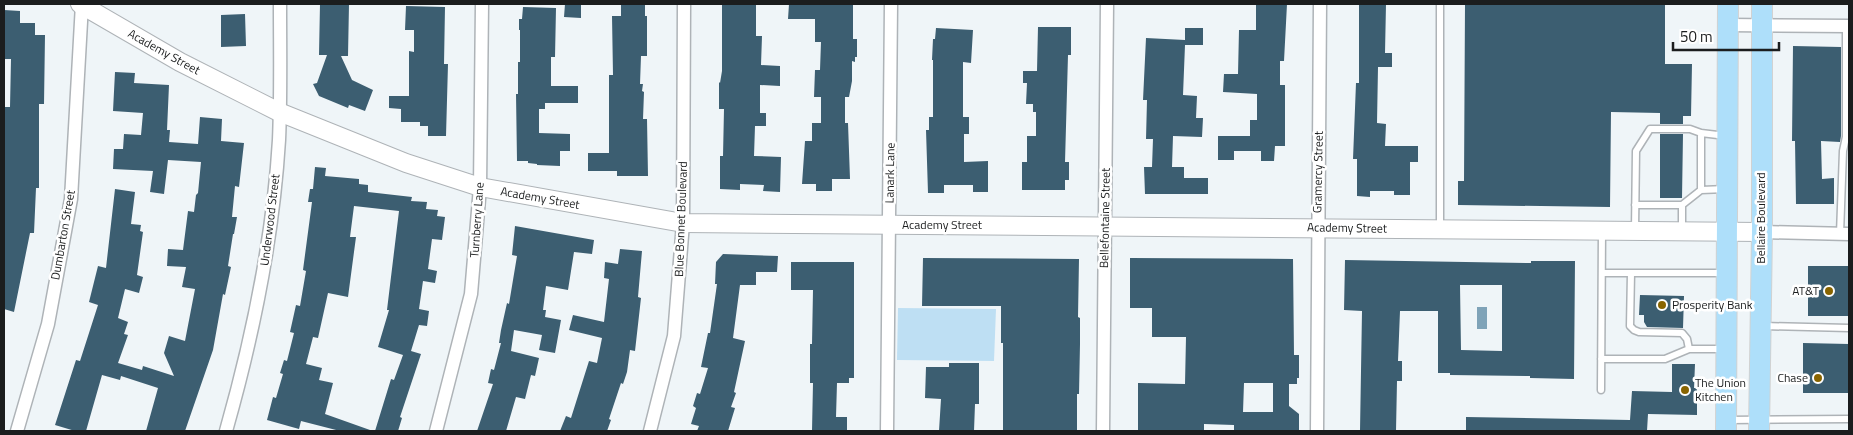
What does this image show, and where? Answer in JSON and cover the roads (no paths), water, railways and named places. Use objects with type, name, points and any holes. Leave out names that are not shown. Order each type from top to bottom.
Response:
[{"type":"main road","points":[[1726,426],[1728,4]]},
{"type":"main road","name":"Bellaire Boulevard","points":[[1759,426],[1762,232],[1762,4]]},
{"type":"street","name":"Academy Street","points":[[81,4],[180,62],[279,112],[406,163],[480,187],[683,223],[1844,234]]},
{"type":"street","name":"Dumbarton Street","points":[[17,431],[48,324],[71,199],[81,4]]},
{"type":"street","name":"Underwood Street","points":[[226,431],[244,366],[259,297],[270,230],[279,140],[280,4]]},
{"type":"street","name":"Turnberry Lane","points":[[436,431],[471,294],[480,187],[482,4]]},
{"type":"street","name":"Blue Bonnet Boulevard","points":[[650,431],[674,336],[683,223],[684,4]]},
{"type":"street","name":"Lanark Lane","points":[[886,431],[891,4]]},
{"type":"street","name":"Bellefontaine Street","points":[[1103,431],[1107,4]]},
{"type":"street","name":"Gramercy Street","points":[[1317,431],[1320,4]]},
{"type":"street","points":[[1728,25],[1848,26]]},
{"type":"lane","points":[[1440,4],[1440,229]]},
{"type":"lane","points":[[1844,234],[1842,151],[1846,137],[1848,26]]},
{"type":"lane","points":[[1635,232],[1636,151],[1650,129],[1690,129],[1701,134],[1727,136]]},
{"type":"lane","points":[[1701,134],[1701,190]]},
{"type":"lane","points":[[1635,205],[1682,205],[1701,190],[1727,189]]},
{"type":"lane","points":[[1682,205],[1682,232]]},
{"type":"lane","points":[[1600,390],[1602,231]]},
{"type":"lane","points":[[1602,273],[1727,273]]},
{"type":"lane","points":[[1631,273],[1630,326],[1639,332],[1682,333],[1687,339],[1689,349]]},
{"type":"lane","points":[[1760,326],[1849,328]]},
{"type":"lane","points":[[1601,359],[1665,359],[1689,349],[1726,349]]},
{"type":"lane","points":[[1726,426],[1759,426],[1849,419]]},
{"type":"place","name":"AT&T","points":[[1829,291]]},
{"type":"place","name":"Prosperity Bank","points":[[1662,305]]},
{"type":"place","name":"Chase","points":[[1818,378]]},
{"type":"place","name":"The Union Kitchen","points":[[1685,390]]}]
